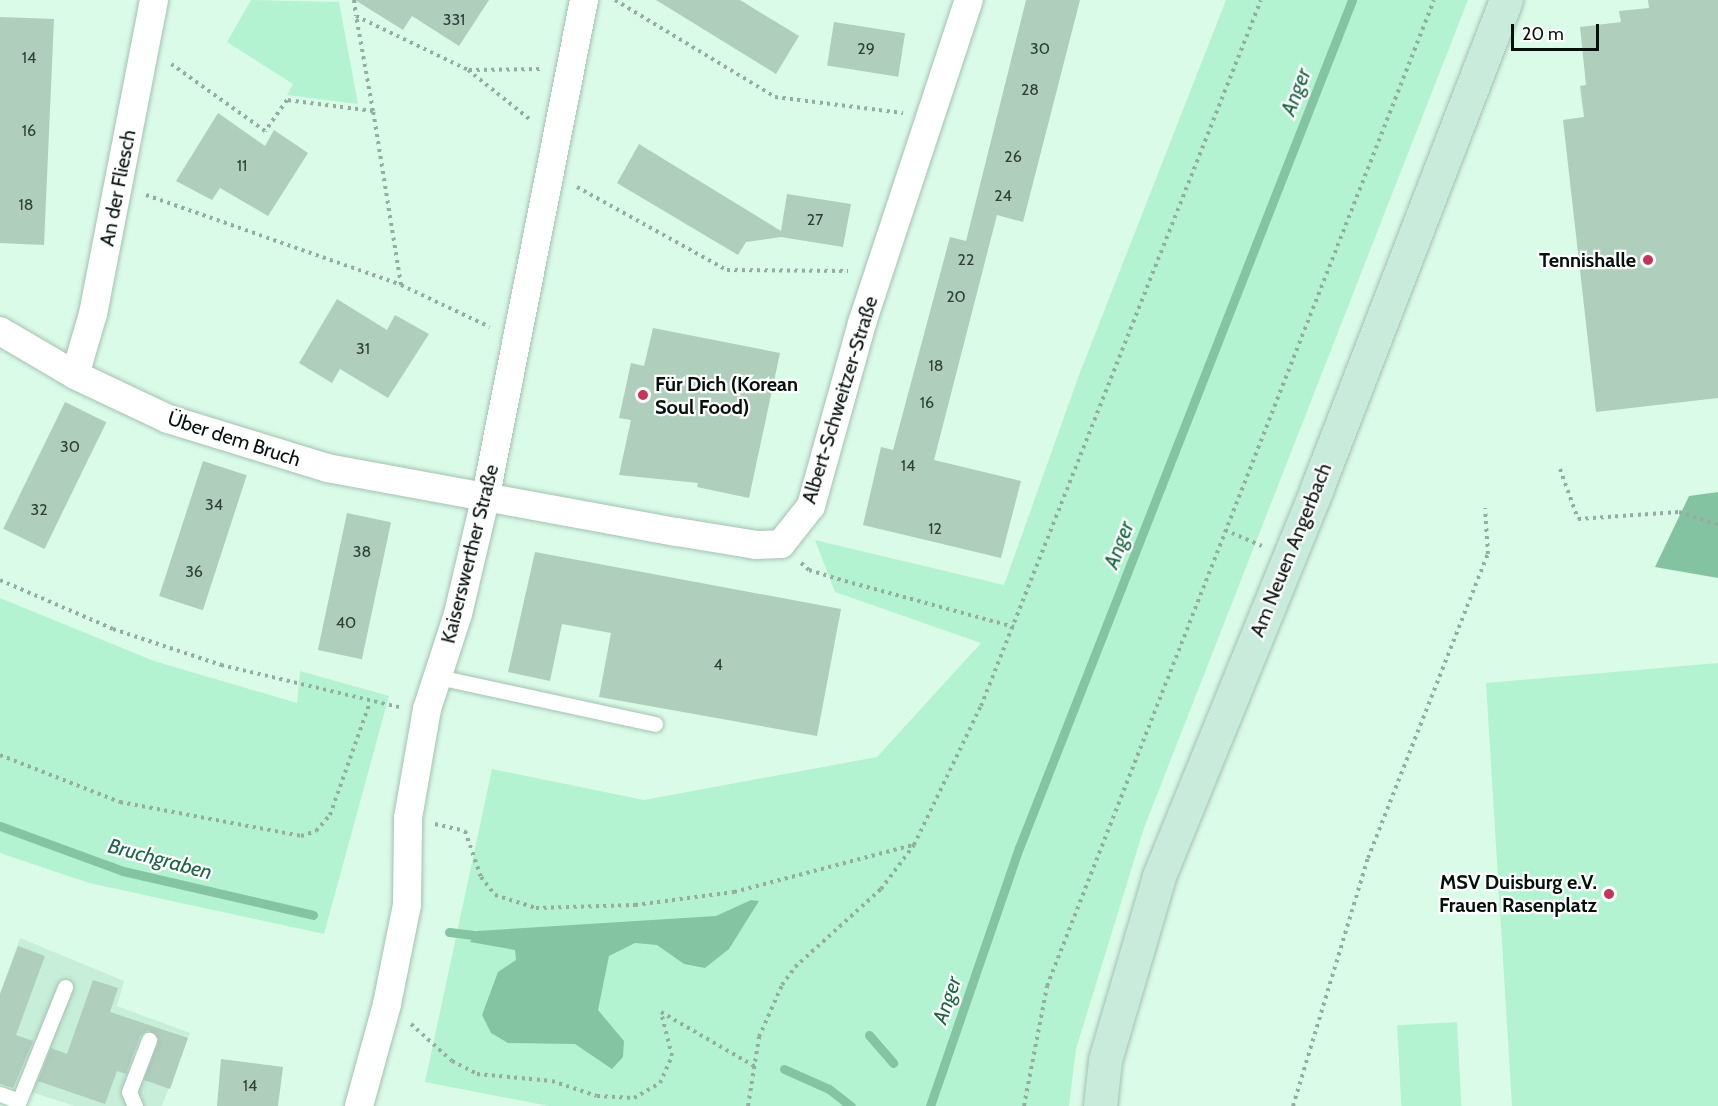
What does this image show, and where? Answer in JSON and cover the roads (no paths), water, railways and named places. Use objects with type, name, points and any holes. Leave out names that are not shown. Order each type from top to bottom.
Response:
[{"type":"street","name":"An der Fliesch","points":[[75,375],[120,185],[154,0]]},
{"type":"street","name":"Kaiserswerther Straße","points":[[359,1106],[387,1004],[406,905],[408,818],[427,709],[458,614],[485,500],[584,0]]},
{"type":"street","name":"Albert-Schweitzer-Straße","points":[[485,500],[756,545],[781,544],[811,506],[879,271],[969,0]]},
{"type":"street","name":"Am Neuen Angerbach","points":[[1100,1106],[1106,1060],[1159,876],[1506,0]]},
{"type":"street","name":"Über dem Bruch","points":[[0,331],[75,375],[168,419],[327,468],[485,500]]},
{"type":"lane","points":[[438,677],[655,724]]},
{"type":"lane","points":[[0,1094],[19,1101],[65,987]]},
{"type":"lane","points":[[135,1106],[129,1092],[149,1040]]},
{"type":"waterway","name":"Anger","points":[[930,1106],[1019,848],[1352,0]]},
{"type":"waterway","name":"Bruchgraben","points":[[0,826],[123,871],[313,915]]},
{"type":"waterway","name":"Bruchgraben","points":[[449,932],[474,935]]},
{"type":"waterway","points":[[869,1035],[893,1063]]},
{"type":"waterway","points":[[784,1069],[829,1089],[851,1106]]},
{"type":"place","name":"Tennishalle","points":[[1648,260]]},
{"type":"place","name":"Für Dich (Korean Soul Food)","points":[[643,395]]},
{"type":"place","name":"MSV Duisburg e.V. Frauen Rasenplatz","points":[[1609,894]]}]
